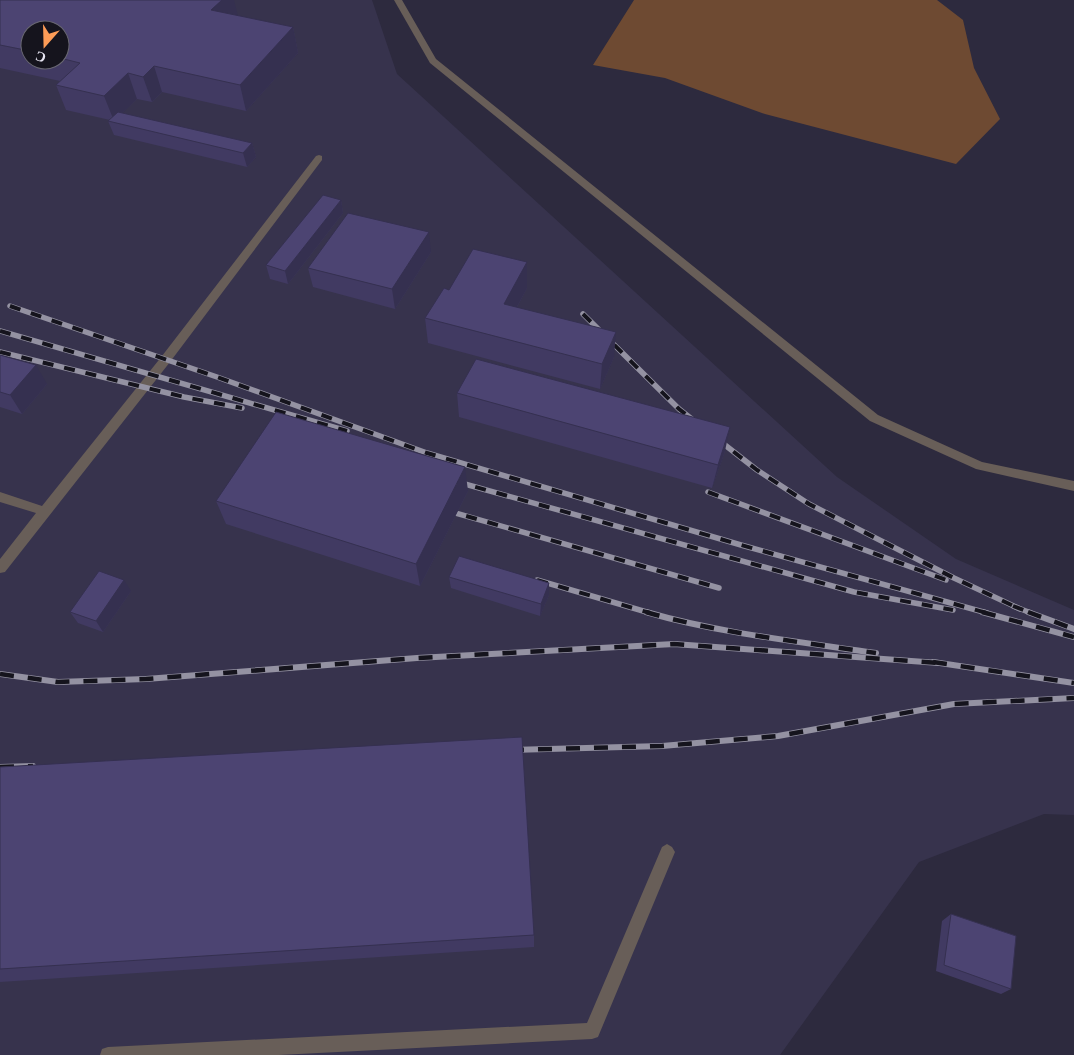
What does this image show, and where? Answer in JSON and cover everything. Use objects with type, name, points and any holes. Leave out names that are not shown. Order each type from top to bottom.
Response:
[{"type":"lane","points":[[398,0],[433,61],[874,418],[980,466],[1074,486]]},
{"type":"lane","points":[[0,568],[166,359],[319,158]]},
{"type":"lane","points":[[0,497],[44,511]]},
{"type":"lane","points":[[108,1055],[592,1031],[667,852]]},
{"type":"shaded area","points":[[0,0],[372,0],[397,74],[837,477],[956,559],[1074,610],[1074,815],[1044,814],[919,862],[780,1055],[0,1055]]},
{"type":"shaded area","points":[[634,0],[937,0],[963,20],[974,68],[1000,119],[956,164],[765,114],[665,78],[593,65]]},
{"type":"building","points":[[0,0],[222,0],[211,10],[293,27],[240,85],[154,66],[143,77],[128,73],[104,96],[56,85],[80,63],[70,60],[70,20],[20,20],[20,49],[0,45]]},
{"type":"building","points":[[118,112],[252,143],[243,153],[108,121]]},
{"type":"building","points":[[323,195],[341,200],[285,271],[266,265]]},
{"type":"building","points":[[348,213],[429,232],[392,289],[308,268]]},
{"type":"building","points":[[473,249],[527,262],[504,304],[616,332],[602,364],[425,318],[444,288],[449,290]]},
{"type":"building","points":[[0,355],[36,365],[10,395],[0,392]]},
{"type":"building","points":[[476,359],[730,427],[718,465],[457,393]]},
{"type":"building","points":[[276,412],[465,467],[416,564],[216,501]]},
{"type":"building","points":[[459,556],[549,583],[541,604],[449,577]]},
{"type":"building","points":[[99,571],[124,580],[96,621],[70,612]]},
{"type":"building","points":[[522,737],[534,935],[0,969],[0,767]]},
{"type":"building","points":[[951,914],[1016,936],[1011,989],[944,965]]},
{"type":"railway","points":[[10,306],[217,377],[427,453],[741,545],[987,613]]},
{"type":"railway","points":[[583,314],[679,409],[698,424]]},
{"type":"railway","points":[[0,331],[347,431]]},
{"type":"railway","points":[[0,352],[184,397],[242,408]]},
{"type":"railway","points":[[716,438],[757,470],[809,504],[954,578],[1017,607]]},
{"type":"railway","points":[[454,481],[854,592],[953,610]]},
{"type":"railway","points":[[708,492],[946,580]]},
{"type":"railway","points":[[445,510],[719,588]]},
{"type":"railway","points":[[537,580],[650,613]]},
{"type":"railway","points":[[1017,607],[1031,613]]},
{"type":"railway","points":[[646,612],[702,626],[876,653]]},
{"type":"railway","points":[[982,612],[1074,637]]},
{"type":"railway","points":[[1028,612],[1074,629]]},
{"type":"railway","points":[[0,674],[58,682],[146,679],[417,658],[674,644],[939,663]]},
{"type":"railway","points":[[933,662],[1074,683]]},
{"type":"railway","points":[[510,750],[662,746],[778,736],[954,704],[1074,698]]},
{"type":"railway","points":[[0,767],[33,766]]}]
